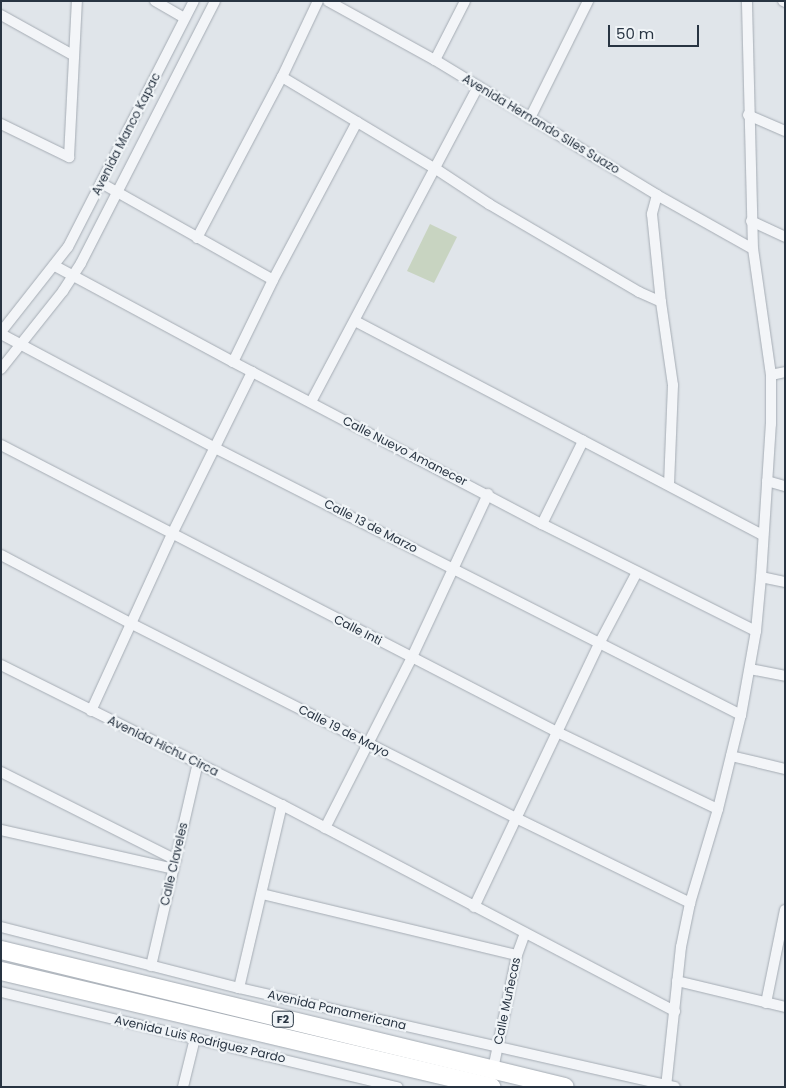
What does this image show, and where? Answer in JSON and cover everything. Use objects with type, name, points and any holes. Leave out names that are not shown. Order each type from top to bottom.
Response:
[{"type":"highway","name":"Avenida Panamericana","points":[[1,950],[492,1078]]},
{"type":"highway","name":"Avenida Panamericana","points":[[1,971],[492,1078],[566,1087]]},
{"type":"street","points":[[1,124],[69,157],[77,1]]},
{"type":"street","points":[[155,1],[185,18]]},
{"type":"street","name":"Avenida Manco Kapac","points":[[1,333],[68,247],[194,1]]},
{"type":"street","points":[[1,369],[73,275],[215,1]]},
{"type":"street","points":[[198,238],[282,77],[318,1]]},
{"type":"street","name":"Avenida Hernando Siles Suazo","points":[[328,1],[342,5],[657,195],[753,249]]},
{"type":"street","points":[[435,60],[464,1]]},
{"type":"street","points":[[530,118],[588,1]]},
{"type":"street","points":[[669,1086],[677,982],[690,903],[718,809],[741,715],[756,631],[761,577],[771,424],[771,375],[753,249],[751,221],[747,1]]},
{"type":"street","points":[[1,15],[73,55]]},
{"type":"street","points":[[282,77],[436,169],[489,204],[639,292],[661,302]]},
{"type":"street","points":[[311,402],[436,169],[478,86]]},
{"type":"street","points":[[748,115],[785,131]]},
{"type":"street","points":[[233,362],[273,280],[357,122]]},
{"type":"street","points":[[101,183],[273,280]]},
{"type":"street","points":[[657,195],[652,214],[661,302],[673,385],[669,485]]},
{"type":"street","points":[[751,221],[785,236]]},
{"type":"street","name":"Calle Nuevo Amanecer","points":[[55,266],[233,362],[542,524],[756,631]]},
{"type":"street","points":[[355,321],[763,535]]},
{"type":"street","name":"Calle 13 de Marzo","points":[[1,333],[20,345],[214,448],[741,715]]},
{"type":"street","points":[[91,710],[172,534],[252,372]]},
{"type":"street","points":[[771,375],[785,372]]},
{"type":"street","points":[[542,524],[583,441]]},
{"type":"street","name":"Calle Inti","points":[[1,445],[557,732],[718,809]]},
{"type":"street","points":[[767,481],[785,486]]},
{"type":"street","points":[[325,828],[412,657],[488,494]]},
{"type":"street","name":"Calle 19 de Mayo","points":[[1,555],[132,624],[516,818],[690,903]]},
{"type":"street","points":[[474,907],[600,642],[637,572]]},
{"type":"street","points":[[761,577],[785,582]]},
{"type":"street","name":"Avenida Hichu Circa","points":[[1,665],[282,805],[675,1012]]},
{"type":"street","points":[[750,669],[785,676]]},
{"type":"street","points":[[731,756],[785,769]]},
{"type":"street","name":"Calle Claveles","points":[[151,966],[198,762]]},
{"type":"street","points":[[1,772],[175,864]]},
{"type":"street","points":[[239,988],[282,805]]},
{"type":"street","points":[[1,830],[175,864]]},
{"type":"street","points":[[262,894],[517,955]]},
{"type":"street","points":[[766,1003],[785,910]]},
{"type":"street","name":"Avenida Panamericana","points":[[1,927],[239,988],[669,1086]]},
{"type":"street","name":"Calle Muñecas","points":[[492,1078],[517,955],[524,933]]},
{"type":"street","points":[[677,982],[785,1007]]},
{"type":"street","name":"Avenida Luis Rodriguez Pardo","points":[[1,992],[398,1087]]},
{"type":"street","points":[[183,1087],[195,1038]]},
{"type":"green space","points":[[430,224],[457,237],[434,283],[407,271]]}]
